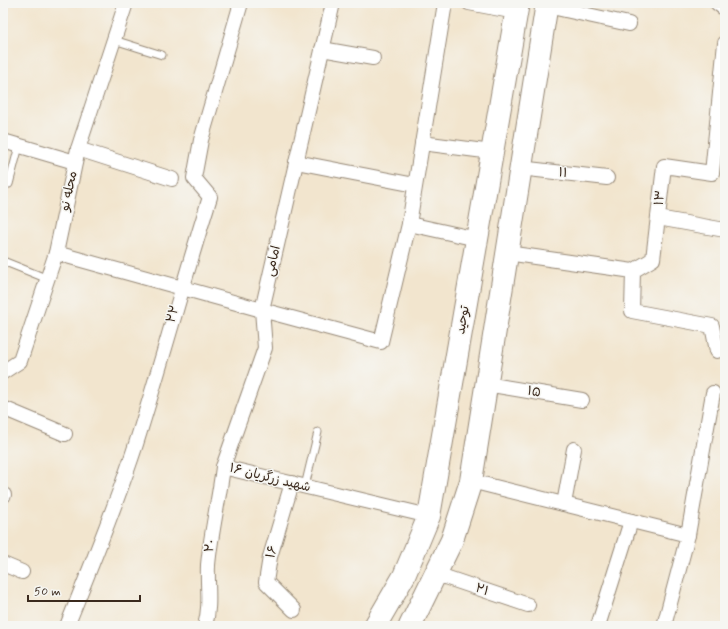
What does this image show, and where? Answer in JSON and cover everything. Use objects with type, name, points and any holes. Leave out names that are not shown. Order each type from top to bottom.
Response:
[{"type":"main road","points":[[410,626],[452,540],[471,481],[547,4]]},
{"type":"main road","name":"توحید","points":[[375,626],[404,576],[429,516],[517,7]]},
{"type":"main road","points":[[491,158],[520,168]]},
{"type":"street","name":"محله نو","points":[[3,372],[20,361],[48,279],[56,253],[76,156],[126,3]]},
{"type":"street","name":"۲۲","points":[[67,626],[105,532],[136,445],[181,288],[210,197],[194,178],[201,140],[241,3]]},
{"type":"street","name":"امامی","points":[[262,310],[333,3]]},
{"type":"street","points":[[56,253],[381,342],[409,224],[445,3]]},
{"type":"street","points":[[469,3],[517,7]]},
{"type":"street","points":[[717,3],[725,9]]},
{"type":"street","points":[[547,4],[629,24]]},
{"type":"street","name":"۱۳","points":[[633,271],[653,259],[664,166],[712,173],[725,43]]},
{"type":"street","points":[[322,49],[373,58]]},
{"type":"street","points":[[3,141],[19,146],[76,156],[172,179]]},
{"type":"street","points":[[422,143],[491,158]]},
{"type":"street","points":[[296,162],[415,185]]},
{"type":"street","name":"۱۱","points":[[520,168],[607,178]]},
{"type":"street","points":[[658,218],[725,230]]},
{"type":"street","points":[[409,224],[477,239]]},
{"type":"street","points":[[507,253],[633,271],[632,311],[712,326],[717,351]]},
{"type":"street","name":"۱۶ شهید زرگریان","points":[[262,310],[265,348],[224,467],[429,516]]},
{"type":"street","name":"۱۵","points":[[486,384],[582,400]]},
{"type":"street","points":[[664,626],[688,535],[713,392]]},
{"type":"street","points":[[3,408],[65,434]]},
{"type":"street","points":[[564,504],[574,449]]},
{"type":"street","name":"۲۰","points":[[205,626],[209,612],[208,566],[213,526],[224,467]]},
{"type":"street","points":[[471,481],[688,535]]},
{"type":"street","name":"۱۶","points":[[294,610],[266,582],[270,557],[298,485]]},
{"type":"street","points":[[598,626],[631,521]]},
{"type":"street","points":[[3,564],[22,572]]},
{"type":"street","name":"۲۱","points":[[436,574],[528,605]]},
{"type":"lane","points":[[114,40],[162,55]]},
{"type":"lane","points":[[9,184],[19,146]]},
{"type":"lane","points":[[3,261],[48,279]]},
{"type":"lane","points":[[298,485],[318,432]]}]
